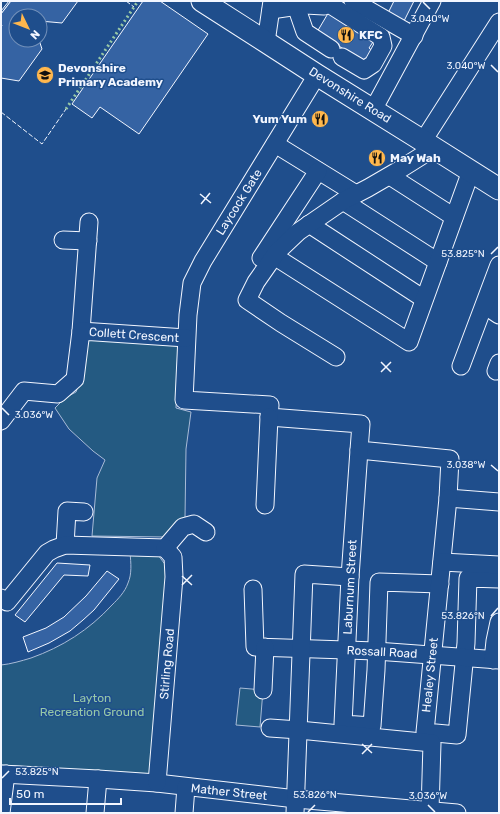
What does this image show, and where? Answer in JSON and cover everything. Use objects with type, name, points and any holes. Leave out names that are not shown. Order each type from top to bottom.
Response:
[{"type":"main road","name":"Devonshire Road","points":[[202,1],[499,189]]},
{"type":"street","points":[[373,110],[432,1]]},
{"type":"street","points":[[359,2],[414,36]]},
{"type":"street","points":[[266,42],[272,6],[301,5],[324,6],[329,4],[381,38],[383,46],[373,64],[364,70],[305,32],[301,5]]},
{"type":"street","points":[[267,257],[277,252],[298,232],[309,224],[349,198],[390,176],[429,144],[499,22]]},
{"type":"street","name":"Laycock Gate","points":[[186,338],[192,283],[203,261],[317,75]]},
{"type":"street","points":[[275,144],[318,171],[349,198],[438,262]]},
{"type":"street","points":[[318,171],[267,257],[247,300],[336,357]]},
{"type":"street","points":[[267,257],[409,342],[471,171]]},
{"type":"street","points":[[390,176],[454,217]]},
{"type":"street","points":[[81,331],[89,222]]},
{"type":"street","points":[[309,224],[424,299]]},
{"type":"street","points":[[63,240],[88,241]]},
{"type":"street","points":[[461,366],[499,265]]},
{"type":"street","points":[[499,297],[493,311],[499,315]]},
{"type":"street","name":"Collett Crescent","points":[[1,420],[24,392],[58,394],[75,379],[81,331],[186,338]]},
{"type":"street","points":[[186,338],[184,400],[270,405],[265,505]]},
{"type":"street","name":"Laburnum Street","points":[[269,417],[361,424],[350,577],[343,724],[372,726],[376,651]]},
{"type":"street","name":"Healey Street","points":[[359,450],[450,459],[448,498],[425,732],[457,735],[464,657]]},
{"type":"street","points":[[448,498],[499,502]]},
{"type":"street","points":[[65,545],[67,511],[84,512]]},
{"type":"street","points":[[1,598],[6,602],[47,554],[54,549],[65,545],[165,548],[183,527],[194,524],[206,532]]},
{"type":"street","name":"Stirling Road","points":[[157,783],[174,577],[173,557],[165,548]]},
{"type":"street","points":[[442,562],[499,565]]},
{"type":"street","points":[[295,806],[304,574],[350,577]]},
{"type":"street","points":[[464,657],[466,643],[468,578],[499,579]]},
{"type":"street","points":[[376,651],[379,582],[440,584]]},
{"type":"street","points":[[253,589],[255,647],[265,647],[263,690]]},
{"type":"street","points":[[496,660],[495,641],[499,622]]},
{"type":"street","name":"Rossall Road","points":[[265,647],[376,651],[496,660]]},
{"type":"street","points":[[270,728],[432,743],[430,811]]},
{"type":"street","points":[[2,813],[4,774]]},
{"type":"street","name":"Mather Street","points":[[4,774],[157,783],[295,806],[457,813]]},
{"type":"street","points":[[95,813],[98,779]]},
{"type":"street","points":[[184,813],[186,787]]},
{"type":"green space","points":[[87,338],[178,344],[176,408],[191,412],[186,449],[185,518],[168,537],[92,536],[97,478],[105,460],[69,429],[55,408],[65,398],[76,392],[81,378]]},
{"type":"green space","name":"Layton Recreation Ground","points":[[130,553],[158,555],[170,571],[154,775],[1,765],[1,665],[31,658],[54,649],[74,637],[94,622],[119,598],[127,586],[131,572]]},
{"type":"green space","points":[[240,688],[263,690],[260,727],[236,725]]},
{"type":"building","points":[[9,1],[11,1],[1,14],[1,11]]},
{"type":"building","points":[[11,1],[78,1],[62,23],[48,22],[48,8],[8,8],[8,48],[42,49],[19,81],[1,78],[1,14]]},
{"type":"building","points":[[143,1],[160,1],[208,34],[139,134],[100,107],[92,118],[72,104]]},
{"type":"building","points":[[394,1],[414,1],[401,27],[385,19]]},
{"type":"building","name":"KFC","points":[[330,10],[375,39],[369,48],[374,52],[365,65],[356,57],[317,32]]},
{"type":"building","points":[[57,563],[90,565],[88,576],[64,575],[25,622],[15,615]]},
{"type":"building","points":[[107,571],[119,579],[94,610],[70,631],[49,643],[28,652],[23,637],[46,628],[64,617],[86,596]]},
{"type":"hedge","points":[[66,109],[138,1]]},
{"type":"fence","points":[[126,1],[134,7]]},
{"type":"fence","points":[[1,112],[42,144],[66,109]]},
{"type":"place","name":"KFC","points":[[346,35]]},
{"type":"place","name":"Devonshire Primary Academy","points":[[45,75]]},
{"type":"place","name":"Yum Yum","points":[[320,119]]},
{"type":"place","name":"May Wah","points":[[377,158]]}]
